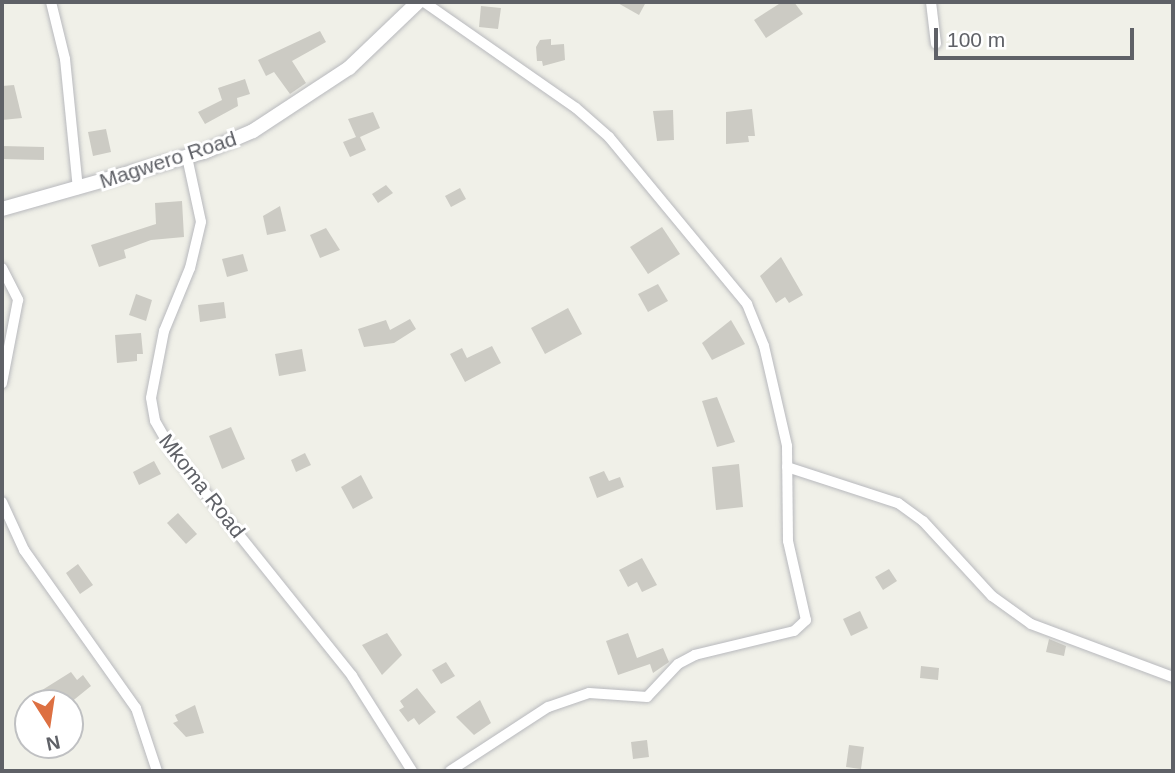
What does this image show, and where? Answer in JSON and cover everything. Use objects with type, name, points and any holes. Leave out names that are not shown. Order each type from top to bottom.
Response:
[{"type":"street","points":[[51,2],[65,59],[78,188]]},
{"type":"street","name":"Magwero Road","points":[[2,209],[187,157],[253,131],[349,68],[418,2]]},
{"type":"street","points":[[424,2],[576,108],[609,137],[747,304],[764,346],[787,446],[788,541],[806,620],[803,625],[695,655],[678,664],[647,697],[589,693],[548,707],[450,771]]},
{"type":"street","points":[[931,2],[936,44]]},
{"type":"street","name":"Mkoma Road","points":[[187,157],[201,222],[190,268],[164,331],[151,398],[155,421],[172,450],[352,677],[412,771]]},
{"type":"street","points":[[2,268],[18,300],[2,383]]},
{"type":"street","points":[[787,467],[898,503],[923,521],[992,596],[1031,624],[1173,677]]},
{"type":"street","points":[[2,502],[24,550],[136,708],[157,771]]},
{"type":"building","points":[[616,2],[646,2],[639,15]]},
{"type":"building","points":[[782,2],[794,2],[803,14],[766,38],[754,20]]},
{"type":"building","points":[[481,6],[501,8],[498,29],[479,27]]},
{"type":"building","points":[[320,31],[326,42],[292,61],[306,83],[290,94],[274,72],[266,76],[258,60]]},
{"type":"building","points":[[551,39],[551,45],[564,44],[565,60],[543,66],[542,61],[537,61],[536,47],[540,40]]},
{"type":"building","points":[[245,79],[250,94],[237,98],[238,106],[205,124],[198,112],[222,100],[218,88]]},
{"type":"building","points":[[14,85],[22,118],[2,120],[2,86]]},
{"type":"building","points":[[752,109],[755,136],[748,136],[749,142],[726,144],[726,112]]},
{"type":"building","points":[[673,110],[674,140],[657,141],[653,111]]},
{"type":"building","points":[[373,112],[380,128],[360,137],[366,150],[350,157],[343,142],[356,137],[348,119]]},
{"type":"building","points":[[106,129],[111,152],[93,156],[88,132]]},
{"type":"building","points":[[2,146],[44,147],[44,160],[2,159]]},
{"type":"building","points":[[386,185],[393,193],[378,203],[372,194]]},
{"type":"building","points":[[460,188],[466,199],[451,207],[445,196]]},
{"type":"building","points":[[182,201],[184,237],[151,240],[124,250],[126,258],[99,267],[91,245],[156,224],[155,203]]},
{"type":"building","points":[[280,206],[286,231],[267,235],[263,216]]},
{"type":"building","points":[[662,227],[680,254],[648,274],[630,247]]},
{"type":"building","points":[[326,228],[340,250],[320,258],[310,235]]},
{"type":"building","points":[[243,254],[248,271],[227,277],[222,259]]},
{"type":"building","points":[[781,257],[803,295],[789,303],[785,297],[776,303],[760,276]]},
{"type":"building","points":[[658,284],[668,301],[648,312],[638,294]]},
{"type":"building","points":[[136,294],[152,300],[146,321],[129,315]]},
{"type":"building","points":[[224,302],[226,318],[200,322],[198,305]]},
{"type":"building","points":[[568,308],[582,334],[545,354],[531,328]]},
{"type":"building","points":[[410,319],[416,329],[394,343],[364,347],[358,329],[386,320],[390,330]]},
{"type":"building","points":[[731,320],[745,344],[712,360],[702,343]]},
{"type":"building","points":[[141,333],[143,354],[137,354],[137,361],[117,363],[115,335]]},
{"type":"building","points":[[492,346],[501,363],[465,382],[450,354],[462,348],[467,358]]},
{"type":"building","points":[[302,349],[306,371],[279,376],[275,354]]},
{"type":"building","points":[[717,397],[735,442],[717,447],[702,401]]},
{"type":"building","points":[[231,427],[245,459],[222,469],[209,436]]},
{"type":"building","points":[[305,453],[311,465],[296,472],[291,460]]},
{"type":"building","points":[[154,461],[161,474],[139,485],[133,472]]},
{"type":"building","points":[[739,464],[743,507],[716,510],[712,467]]},
{"type":"building","points":[[604,471],[609,481],[620,477],[624,487],[597,498],[589,477]]},
{"type":"building","points":[[361,475],[373,498],[353,509],[341,487]]},
{"type":"building","points":[[178,513],[197,534],[186,544],[167,523]]},
{"type":"building","points":[[642,558],[657,585],[642,592],[637,582],[628,587],[619,570]]},
{"type":"building","points":[[78,564],[93,585],[80,594],[66,573]]},
{"type":"building","points":[[889,569],[897,581],[883,590],[875,577]]},
{"type":"building","points":[[860,611],[868,628],[851,636],[843,619]]},
{"type":"building","points":[[387,633],[402,655],[382,675],[362,645]]},
{"type":"building","points":[[628,633],[637,658],[663,648],[669,662],[653,673],[650,664],[618,675],[606,641]]},
{"type":"building","points":[[1049,639],[1066,646],[1064,656],[1046,652]]},
{"type":"building","points":[[446,662],[455,676],[441,684],[432,670]]},
{"type":"building","points":[[921,666],[939,668],[938,680],[920,678]]},
{"type":"building","points":[[71,672],[77,680],[83,675],[91,686],[84,692],[84,689],[44,689]]},
{"type":"building","points":[[417,688],[436,712],[419,725],[414,718],[408,722],[399,710],[404,707],[400,701]]},
{"type":"building","points":[[480,700],[491,723],[474,735],[456,717]]},
{"type":"building","points":[[195,705],[204,733],[186,737],[173,723],[178,721],[175,715]]},
{"type":"building","points":[[647,740],[649,757],[633,759],[631,742]]},
{"type":"building","points":[[849,745],[864,747],[861,769],[846,767]]}]
